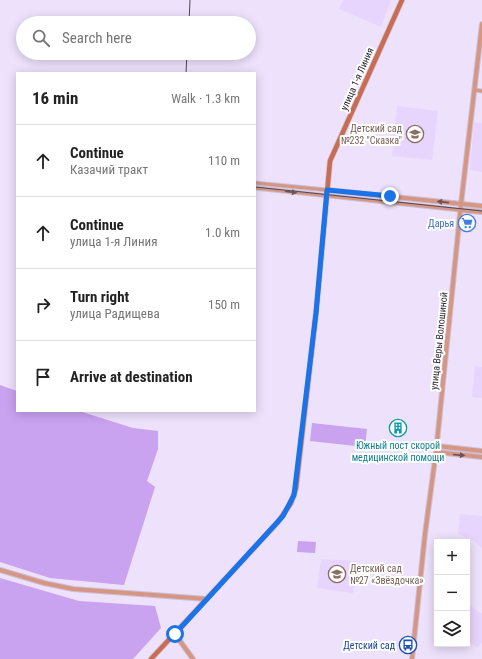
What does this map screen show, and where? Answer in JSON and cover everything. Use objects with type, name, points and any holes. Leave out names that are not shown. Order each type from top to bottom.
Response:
[{"type":"main road","name":"улица 1-я Линия","points":[[327,196],[330,161],[336,145],[402,0]]},
{"type":"main road","points":[[151,659],[283,516],[294,495],[304,422],[327,196]]},
{"type":"street","name":"улица Веры Волошиной","points":[[412,659],[425,534],[437,446],[461,204],[482,24]]},
{"type":"street","points":[[475,90],[482,91]]},
{"type":"street","points":[[256,183],[482,206]]},
{"type":"street","points":[[256,188],[482,212]]},
{"type":"street","points":[[436,452],[481,457],[481,451],[437,446]]},
{"type":"street","points":[[0,570],[44,583],[73,589],[207,599]]},
{"type":"street","points":[[175,634],[193,659]]},
{"type":"shaded area","points":[[344,0],[391,0],[381,27],[339,9]]},
{"type":"shaded area","name":"Детский сад №232 \"Сказка\"","points":[[397,106],[438,111],[432,160],[392,156]]},
{"type":"shaded area","points":[[474,122],[482,123],[482,172],[470,170]]},
{"type":"shaded area","points":[[475,366],[482,367],[482,398],[472,397]]},
{"type":"shaded area","points":[[0,385],[16,391],[16,412],[82,412],[133,428],[158,431],[158,449],[147,481],[155,487],[124,585],[50,578],[0,562]]},
{"type":"shaded area","points":[[312,423],[367,429],[365,447],[310,441]]},
{"type":"shaded area","points":[[460,514],[482,516],[482,548],[474,541],[458,534]]},
{"type":"shaded area","points":[[298,541],[316,542],[315,553],[297,552]]},
{"type":"shaded area","name":"Детский сад №27 «Звёздочка»","points":[[321,559],[358,561],[353,593],[317,588]]},
{"type":"shaded area","points":[[0,578],[79,601],[155,606],[161,628],[133,659],[0,659]]},
{"type":"shaded area","points":[[470,605],[482,614],[482,642],[478,648],[470,642]]},
{"type":"tram line","points":[[189,16],[190,0]]},
{"type":"tram line","points":[[186,72],[187,60]]},
{"type":"tram line","points":[[256,187],[482,211]]},
{"type":"place","name":"Детский сад №232 \"Сказка\"","points":[[415,134]]},
{"type":"place","name":"Дарья","points":[[467,223]]},
{"type":"place","name":"Южный пост скорой медицинской помощи","points":[[398,428]]},
{"type":"place","name":"Детский сад №27 «Звёздочка»","points":[[337,574]]},
{"type":"place","name":"Детский сад","points":[[408,645]]},
{"type":"route","points":[[175,634],[283,516],[287,511],[294,495],[316,313],[327,190],[390,196]]}]
